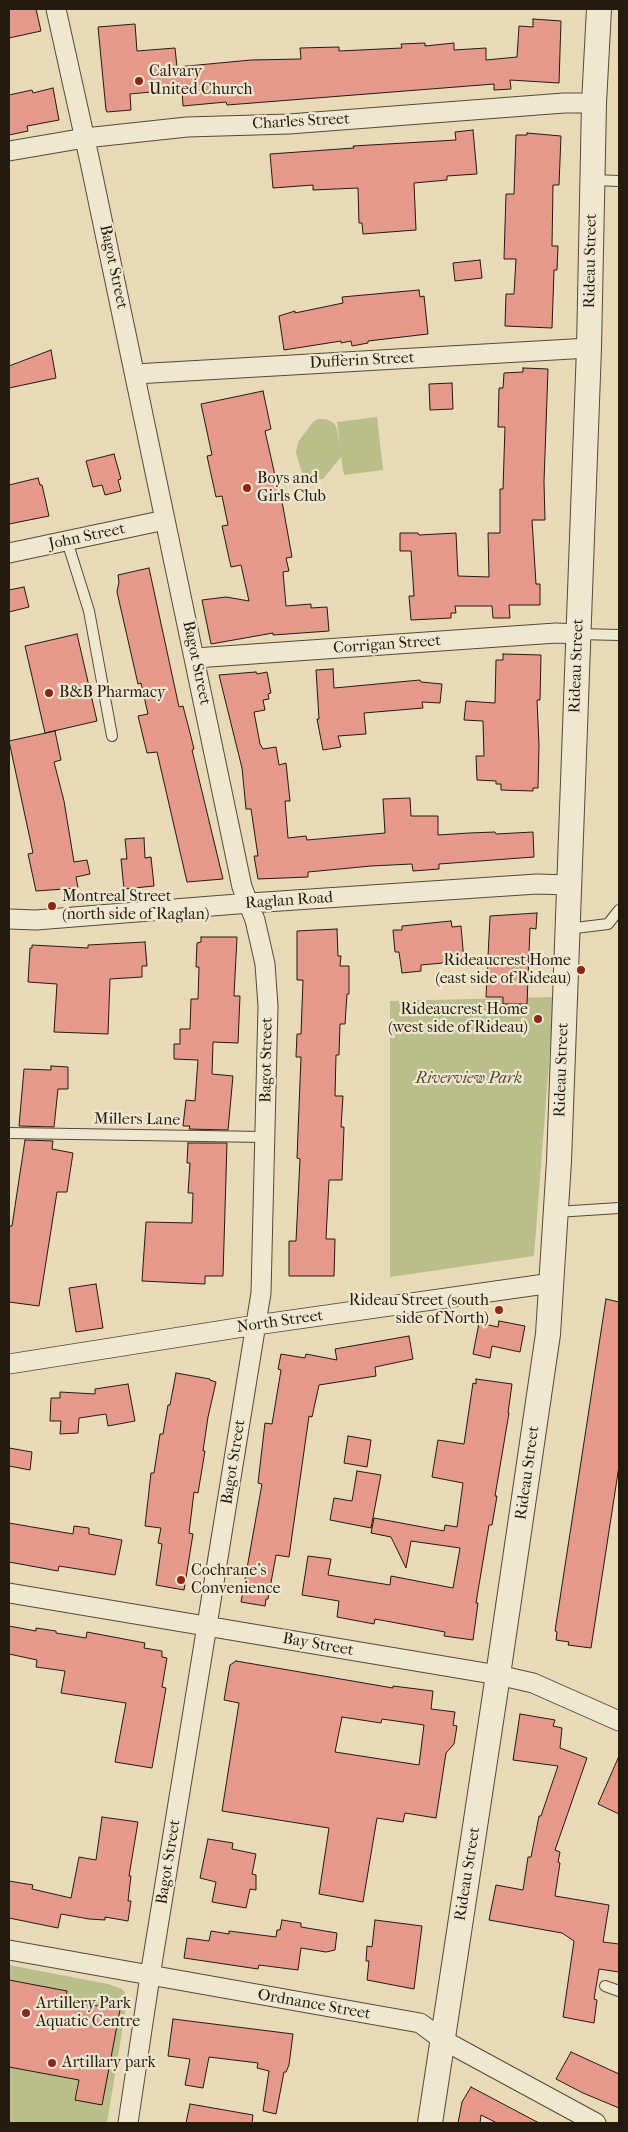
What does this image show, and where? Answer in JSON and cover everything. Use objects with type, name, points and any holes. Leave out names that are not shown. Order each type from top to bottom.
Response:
[{"type":"street","name":"Bagot Street","points":[[56,9],[135,374],[242,887],[250,903],[265,964],[267,998],[261,1293],[150,1976],[128,2123]]},
{"type":"street","name":"Rideau Street","points":[[430,2123],[548,1334],[556,1212],[569,885],[589,348],[594,103],[599,9]]},
{"type":"street","name":"Charles Street","points":[[9,151],[85,138],[187,127],[289,124],[564,103],[594,103]]},
{"type":"street","name":"Dufferin Street","points":[[135,374],[589,348]]},
{"type":"street","name":"John Street","points":[[9,553],[165,520]]},
{"type":"street","name":"Corrigan Street","points":[[195,658],[556,633],[578,634]]},
{"type":"street","name":"Raglan Road","points":[[9,919],[36,920],[250,903],[537,884],[569,885]]},
{"type":"street","name":"North Street","points":[[9,1364],[256,1325],[552,1283]]},
{"type":"street","name":"Bay Street","points":[[9,1593],[208,1625],[533,1682],[619,1721]]},
{"type":"street","name":"Ordnance Street","points":[[9,1950],[420,2023],[443,2040],[596,2123]]},
{"type":"lane","points":[[593,180],[619,181]]},
{"type":"lane","points":[[67,541],[89,611],[112,736]]},
{"type":"lane","points":[[578,634],[619,635]]},
{"type":"lane","points":[[567,930],[608,924],[619,910]]},
{"type":"lane","name":"Millers Lane","points":[[9,1133],[265,1137]]},
{"type":"lane","points":[[556,1212],[619,1208]]},
{"type":"lane","points":[[605,1986],[619,1991]]},
{"type":"green space","points":[[377,417],[383,470],[344,475],[341,457],[323,479],[307,480],[303,476],[296,453],[298,442],[313,422],[318,419],[326,419],[334,423],[341,451],[337,422]]},
{"type":"green space","name":"Riverview Park","points":[[554,997],[534,1256],[390,1277],[390,1001]]},
{"type":"green space","points":[[9,1965],[108,1984],[122,1989],[125,1993],[127,2001],[107,2123],[9,2123]]},
{"type":"building","points":[[9,9],[36,9],[41,31],[9,38]]},
{"type":"building","points":[[533,19],[561,21],[559,83],[510,80],[511,89],[494,90],[494,84],[227,105],[226,102],[183,106],[182,89],[130,94],[131,110],[107,112],[106,110],[98,27],[135,24],[137,51],[175,48],[177,67],[251,60],[301,59],[300,48],[339,47],[339,51],[402,48],[401,44],[425,43],[425,46],[454,43],[454,50],[486,48],[486,60],[517,57],[519,26],[533,27]]},
{"type":"building","points":[[53,88],[59,120],[27,126],[28,131],[9,135],[9,95],[32,90],[33,93]]},
{"type":"building","points":[[473,130],[477,174],[447,176],[447,180],[414,183],[416,230],[363,234],[362,223],[359,223],[358,188],[313,190],[313,185],[273,188],[270,154],[354,148],[353,146],[456,140],[455,132]]},
{"type":"building","points":[[527,133],[561,136],[559,185],[553,185],[552,246],[558,246],[557,270],[554,270],[552,328],[505,326],[506,294],[514,294],[516,259],[504,259],[506,194],[514,194],[516,135],[527,135]]},
{"type":"building","points":[[480,260],[482,278],[455,281],[453,263]]},
{"type":"building","points":[[419,290],[420,297],[424,296],[428,334],[368,341],[368,343],[352,346],[351,341],[341,343],[341,341],[284,350],[279,316],[295,311],[295,313],[343,303],[342,297]]},
{"type":"building","points":[[51,350],[56,378],[9,388],[9,366]]},
{"type":"building","points":[[523,368],[548,369],[544,482],[545,520],[532,520],[536,584],[540,584],[540,605],[509,605],[510,618],[493,618],[492,606],[455,606],[456,613],[451,613],[451,618],[411,620],[409,596],[414,596],[411,551],[400,551],[400,533],[418,533],[419,535],[456,533],[458,576],[489,577],[488,533],[500,533],[500,489],[503,489],[505,427],[498,427],[499,388],[503,388],[504,373],[523,372]]},
{"type":"building","points":[[452,383],[453,409],[430,410],[429,384]]},
{"type":"building","name":"Boys and Girls Club","points":[[263,391],[271,429],[265,431],[276,480],[278,479],[292,557],[286,558],[289,571],[283,572],[286,606],[311,604],[311,608],[327,607],[329,631],[273,635],[273,633],[211,644],[202,600],[226,597],[249,601],[241,565],[231,567],[222,526],[228,525],[222,496],[216,497],[207,456],[212,455],[201,404]]},
{"type":"building","points":[[114,454],[121,479],[118,480],[121,491],[105,495],[102,485],[93,487],[86,461]]},
{"type":"building","points":[[38,478],[40,485],[42,485],[49,516],[9,524],[9,485]]},
{"type":"building","points":[[149,568],[179,707],[183,706],[190,733],[194,749],[192,750],[223,879],[187,882],[157,752],[147,753],[138,716],[148,714],[141,683],[138,684],[117,592],[118,575]]},
{"type":"building","points":[[24,587],[29,607],[9,612],[9,590]]},
{"type":"building","points":[[77,634],[97,721],[45,733],[25,646]]},
{"type":"building","points":[[503,654],[541,655],[540,700],[537,700],[538,788],[533,788],[533,791],[501,790],[501,784],[496,784],[496,781],[477,780],[476,756],[484,756],[483,721],[464,720],[466,701],[495,703],[496,660],[503,660]]},
{"type":"building","points":[[333,669],[334,688],[420,680],[421,682],[442,684],[440,703],[422,702],[423,708],[364,713],[366,734],[338,736],[341,747],[323,750],[317,719],[319,719],[316,670]]},
{"type":"building","points":[[256,672],[257,674],[267,672],[271,693],[268,694],[269,699],[263,700],[265,710],[254,712],[260,744],[263,749],[276,747],[279,765],[286,763],[290,801],[285,801],[288,838],[306,836],[307,840],[385,833],[383,799],[410,798],[411,816],[438,816],[438,835],[533,832],[534,857],[439,864],[439,869],[413,871],[412,864],[371,866],[308,872],[308,877],[258,879],[254,856],[258,856],[251,809],[246,809],[242,768],[219,675]]},
{"type":"building","points":[[55,731],[61,760],[54,762],[64,801],[74,862],[87,860],[90,874],[76,877],[78,888],[36,891],[28,854],[33,853],[9,741]]},
{"type":"building","points":[[144,838],[145,858],[151,857],[154,886],[124,889],[121,859],[127,859],[125,839]]},
{"type":"building","points":[[537,913],[536,929],[530,928],[527,1004],[503,1004],[503,997],[486,997],[490,916]]},
{"type":"building","points":[[451,921],[452,927],[461,926],[464,961],[421,965],[421,971],[402,973],[399,952],[395,952],[393,930],[402,930],[402,926]]},
{"type":"building","points":[[337,929],[338,956],[341,956],[340,966],[349,966],[349,994],[347,994],[345,1024],[340,1024],[339,1055],[336,1055],[335,1096],[343,1096],[341,1127],[344,1127],[342,1180],[329,1180],[326,1239],[335,1239],[334,1276],[289,1276],[289,1241],[296,1241],[300,1159],[297,1158],[301,1057],[296,1057],[297,1034],[301,1034],[303,980],[297,980],[297,931]]},
{"type":"building","points":[[201,937],[237,937],[234,996],[240,996],[238,1043],[213,1042],[212,1074],[233,1076],[228,1130],[189,1129],[190,1126],[183,1126],[186,1100],[195,1101],[198,1060],[174,1059],[174,1044],[180,1044],[180,1029],[190,1029],[191,999],[198,999],[199,967],[196,967],[197,943],[201,942]]},
{"type":"building","points":[[145,942],[147,966],[142,966],[142,977],[110,979],[108,1034],[54,1032],[57,984],[28,982],[30,948],[32,948],[32,945],[88,948],[88,945]]},
{"type":"building","points":[[51,1066],[68,1067],[68,1089],[58,1089],[54,1127],[19,1126],[24,1069],[51,1070]]},
{"type":"building","points":[[25,1140],[53,1141],[52,1149],[73,1153],[67,1192],[57,1192],[39,1306],[9,1302],[9,1226],[12,1226]]},
{"type":"building","points":[[188,1143],[227,1143],[223,1276],[205,1276],[205,1284],[142,1281],[146,1222],[192,1223],[193,1193],[188,1193],[190,1163],[187,1163]]},
{"type":"building","points":[[96,1284],[103,1328],[76,1332],[69,1288]]},
{"type":"building","points":[[606,1299],[619,1302],[619,1466],[591,1648],[568,1645],[569,1642],[556,1640],[557,1632],[555,1631]]},
{"type":"building","points":[[499,1321],[525,1326],[520,1352],[492,1346],[490,1358],[473,1354],[479,1323],[498,1327]]},
{"type":"building","points":[[409,1336],[413,1359],[375,1367],[376,1376],[319,1385],[312,1417],[309,1416],[289,1557],[276,1555],[265,1606],[241,1602],[262,1484],[258,1483],[265,1423],[272,1424],[281,1370],[278,1369],[281,1354],[305,1358],[306,1354],[337,1360],[335,1349]]},
{"type":"building","points":[[176,1373],[210,1379],[216,1382],[208,1417],[198,1493],[194,1492],[189,1533],[193,1534],[184,1590],[156,1585],[162,1544],[158,1543],[161,1528],[145,1526],[151,1473],[154,1473],[160,1434],[163,1434]]},
{"type":"building","points":[[476,1379],[512,1384],[495,1496],[497,1496],[492,1525],[489,1525],[476,1603],[478,1603],[473,1640],[444,1636],[445,1632],[375,1619],[374,1624],[337,1617],[339,1601],[302,1595],[308,1556],[331,1559],[328,1575],[390,1585],[391,1576],[453,1588],[460,1548],[411,1541],[406,1568],[391,1537],[371,1533],[374,1518],[444,1531],[445,1525],[457,1527],[463,1483],[432,1477],[438,1440],[464,1444],[473,1383],[476,1384]]},
{"type":"building","points":[[128,1384],[135,1421],[108,1426],[106,1414],[79,1418],[78,1433],[60,1434],[61,1421],[50,1421],[51,1398],[60,1398],[60,1392],[95,1394],[95,1389]]},
{"type":"building","points":[[348,1436],[371,1440],[367,1467],[344,1463]]},
{"type":"building","points":[[9,1448],[32,1452],[30,1470],[9,1466]]},
{"type":"building","points":[[357,1471],[381,1475],[371,1528],[330,1520],[334,1498],[352,1501]]},
{"type":"building","points":[[9,1523],[73,1534],[74,1526],[89,1528],[89,1534],[122,1540],[115,1575],[59,1566],[58,1571],[9,1562]]},
{"type":"building","points":[[9,1626],[36,1631],[36,1628],[56,1631],[56,1633],[86,1638],[87,1632],[145,1643],[144,1648],[162,1651],[162,1657],[167,1658],[162,1687],[166,1688],[152,1768],[115,1762],[126,1703],[61,1693],[65,1671],[36,1667],[37,1660],[9,1654]]},
{"type":"building","points":[[236,1661],[393,1688],[393,1686],[433,1691],[431,1709],[455,1712],[453,1725],[457,1726],[454,1744],[446,1753],[436,1818],[405,1813],[403,1822],[377,1818],[363,1902],[319,1894],[329,1828],[222,1811],[239,1703],[224,1700],[230,1665]],"holes":[[[342,1717],[381,1723],[382,1719],[424,1725],[419,1765],[335,1752]]]},
{"type":"building","points":[[520,1714],[555,1720],[553,1726],[562,1728],[560,1748],[587,1758],[555,1850],[560,1852],[558,1862],[560,1863],[555,1896],[609,1905],[603,1942],[619,1944],[619,1972],[599,1969],[594,1999],[597,2000],[594,2023],[563,2017],[574,1941],[562,1933],[489,1920],[496,1885],[523,1890],[528,1857],[531,1857],[539,1816],[541,1816],[558,1766],[513,1760]]},
{"type":"building","points":[[619,1756],[619,1814],[598,1804]]},
{"type":"building","points":[[102,1817],[138,1822],[129,1876],[131,1876],[128,1901],[131,1901],[128,1921],[105,1917],[105,1920],[89,1919],[61,1914],[58,1928],[9,1918],[9,1881],[33,1885],[32,1889],[71,1898],[79,1857],[96,1860]]},
{"type":"building","points":[[208,1839],[233,1843],[232,1849],[256,1854],[252,1874],[256,1875],[256,1890],[250,1889],[246,1908],[212,1902],[216,1882],[200,1878]]},
{"type":"building","points":[[282,1920],[301,1923],[301,1927],[337,1933],[335,1950],[326,1952],[301,1948],[298,1970],[259,1965],[258,1969],[184,1958],[187,1938],[209,1941],[211,1931],[229,1934],[229,1931],[276,1937]]},
{"type":"building","points":[[375,1920],[422,1926],[414,1989],[367,1980],[369,1961],[366,1961],[367,1946],[372,1947]]},
{"type":"building","name":"Artillery Park Aquatic Centre","points":[[9,1980],[67,1991],[65,2000],[120,2010],[102,2105],[75,2100],[79,2080],[9,2067]]},
{"type":"building","points":[[173,2019],[293,2034],[289,2065],[286,2072],[284,2072],[276,2114],[263,2111],[269,2071],[257,2068],[258,2063],[209,2057],[203,2088],[185,2085],[190,2059],[168,2056]]},
{"type":"building","points":[[571,2052],[619,2074],[619,2108],[556,2079]]},
{"type":"building","points":[[471,2087],[539,2123],[497,2123],[481,2115],[480,2123],[458,2123],[462,2102]]},
{"type":"building","points":[[190,2104],[253,2115],[252,2123],[186,2123]]},
{"type":"place","name":"Calvary United Church","points":[[139,81]]},
{"type":"place","name":"Boys and Girls Club","points":[[247,488]]},
{"type":"place","name":"B&B Pharmacy","points":[[49,693]]},
{"type":"place","name":"Montreal Street (north side of Raglan)","points":[[52,906]]},
{"type":"place","name":"Rideaucrest Home (east side of Rideau)","points":[[581,970]]},
{"type":"place","name":"Rideaucrest Home (west side of Rideau)","points":[[538,1019]]},
{"type":"place","name":"Rideau Street (south side of North)","points":[[499,1310]]},
{"type":"place","name":"Cochrane's Convenience","points":[[181,1580]]},
{"type":"place","name":"Artillery Park Aquatic Centre","points":[[26,2013]]},
{"type":"place","name":"Artillary park","points":[[52,2063]]}]
